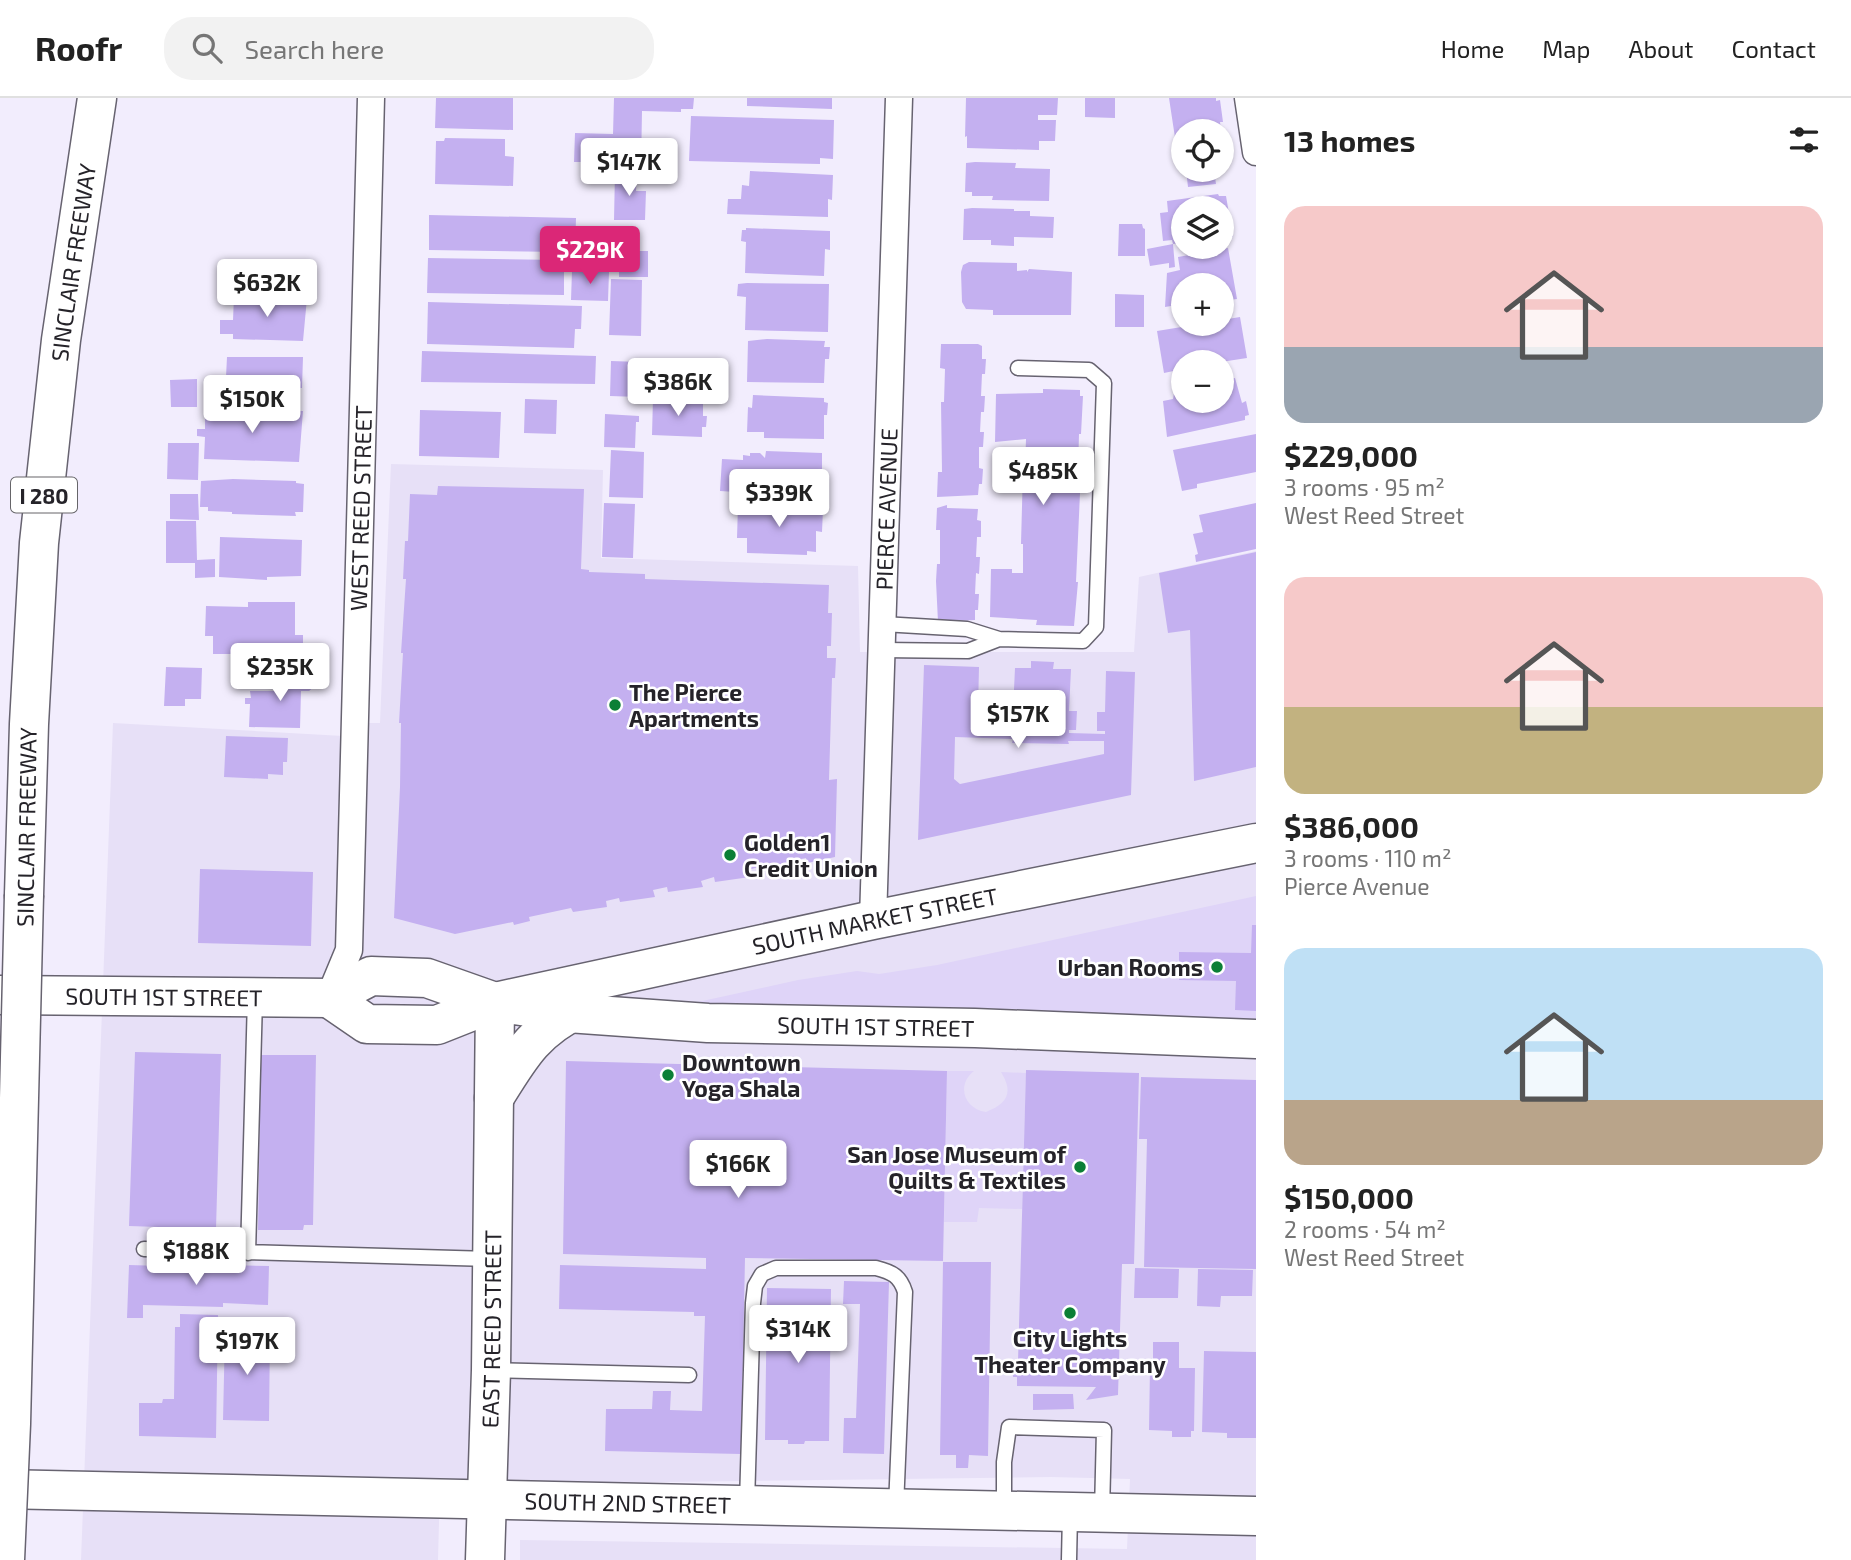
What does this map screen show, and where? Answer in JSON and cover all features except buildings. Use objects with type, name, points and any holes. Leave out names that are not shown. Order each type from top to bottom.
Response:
[{"type":"main road","name":"SINCLAIR FREEWAY","points":[[5,1560],[29,724],[39,543],[61,340],[97,98]]},
{"type":"main road","name":"SOUTH MARKET STREET","points":[[495,1002],[873,920],[1256,843]]},
{"type":"main road","points":[[494,1098],[518,1059],[539,1032],[568,1013],[675,962]]},
{"type":"main road","name":"SOUTH 1ST STREET","points":[[0,995],[330,998]]},
{"type":"main road","points":[[330,998],[367,1024],[437,1025],[495,1002]]},
{"type":"main road","name":"SOUTH 1ST STREET","points":[[495,1002],[568,1013],[715,1023],[975,1028],[1256,1039]]},
{"type":"main road","name":"EAST REED STREET","points":[[485,1560],[491,1370],[495,1002]]},
{"type":"main road","name":"SOUTH 2ND STREET","points":[[0,1489],[1256,1516]]},
{"type":"street","name":"WEST REED STREET","points":[[330,998],[349,950],[371,98]]},
{"type":"street","name":"PIERCE AVENUE","points":[[873,920],[899,98]]},
{"type":"street","points":[[1248,98],[1256,152]]},
{"type":"lane","points":[[883,624],[967,629],[999,639],[1083,641],[1096,626],[1104,383],[1089,370],[1018,368]]},
{"type":"lane","points":[[882,650],[968,651],[999,639]]},
{"type":"lane","points":[[248,1253],[255,997]]},
{"type":"lane","points":[[144,1249],[491,1259]]},
{"type":"lane","points":[[747,1504],[755,1286],[762,1274],[776,1268],[876,1268],[901,1279],[905,1292],[897,1509]]},
{"type":"lane","points":[[491,1370],[689,1375]]},
{"type":"lane","points":[[1004,1511],[1004,1462],[1009,1427],[1104,1430],[1086,1513],[1069,1560]]},
{"type":"shaded area","points":[[391,464],[603,470],[601,558],[858,566],[860,652],[1134,652],[1139,577],[1256,551],[1256,1560],[520,1560],[520,1540],[1127,1549],[1130,1479],[1051,1477],[440,1485],[438,1560],[81,1560],[113,723],[343,736],[343,723],[380,723]]},
{"type":"shaded area","points":[[1256,896],[1256,1021],[675,1007],[798,980],[857,971],[879,974],[937,965]]},
{"type":"shaded area","points":[[947,1071],[974,1071],[965,1083],[965,1096],[972,1106],[986,1112],[999,1105],[1008,1092],[1001,1072],[1026,1073],[1022,1209],[979,1208],[977,1222],[944,1222]]},
{"type":"place","name":"The Pierce Apartments","points":[[615,705]]},
{"type":"place","name":"Golden1 Credit Union","points":[[730,855]]},
{"type":"place","name":"Urban Rooms","points":[[1217,967]]},
{"type":"place","name":"Downtown Yoga Shala","points":[[668,1075]]},
{"type":"place","name":"San Jose Museum of Quilts & Textiles","points":[[1080,1167]]},
{"type":"place","name":"City Lights Theater Company","points":[[1070,1313]]}]
